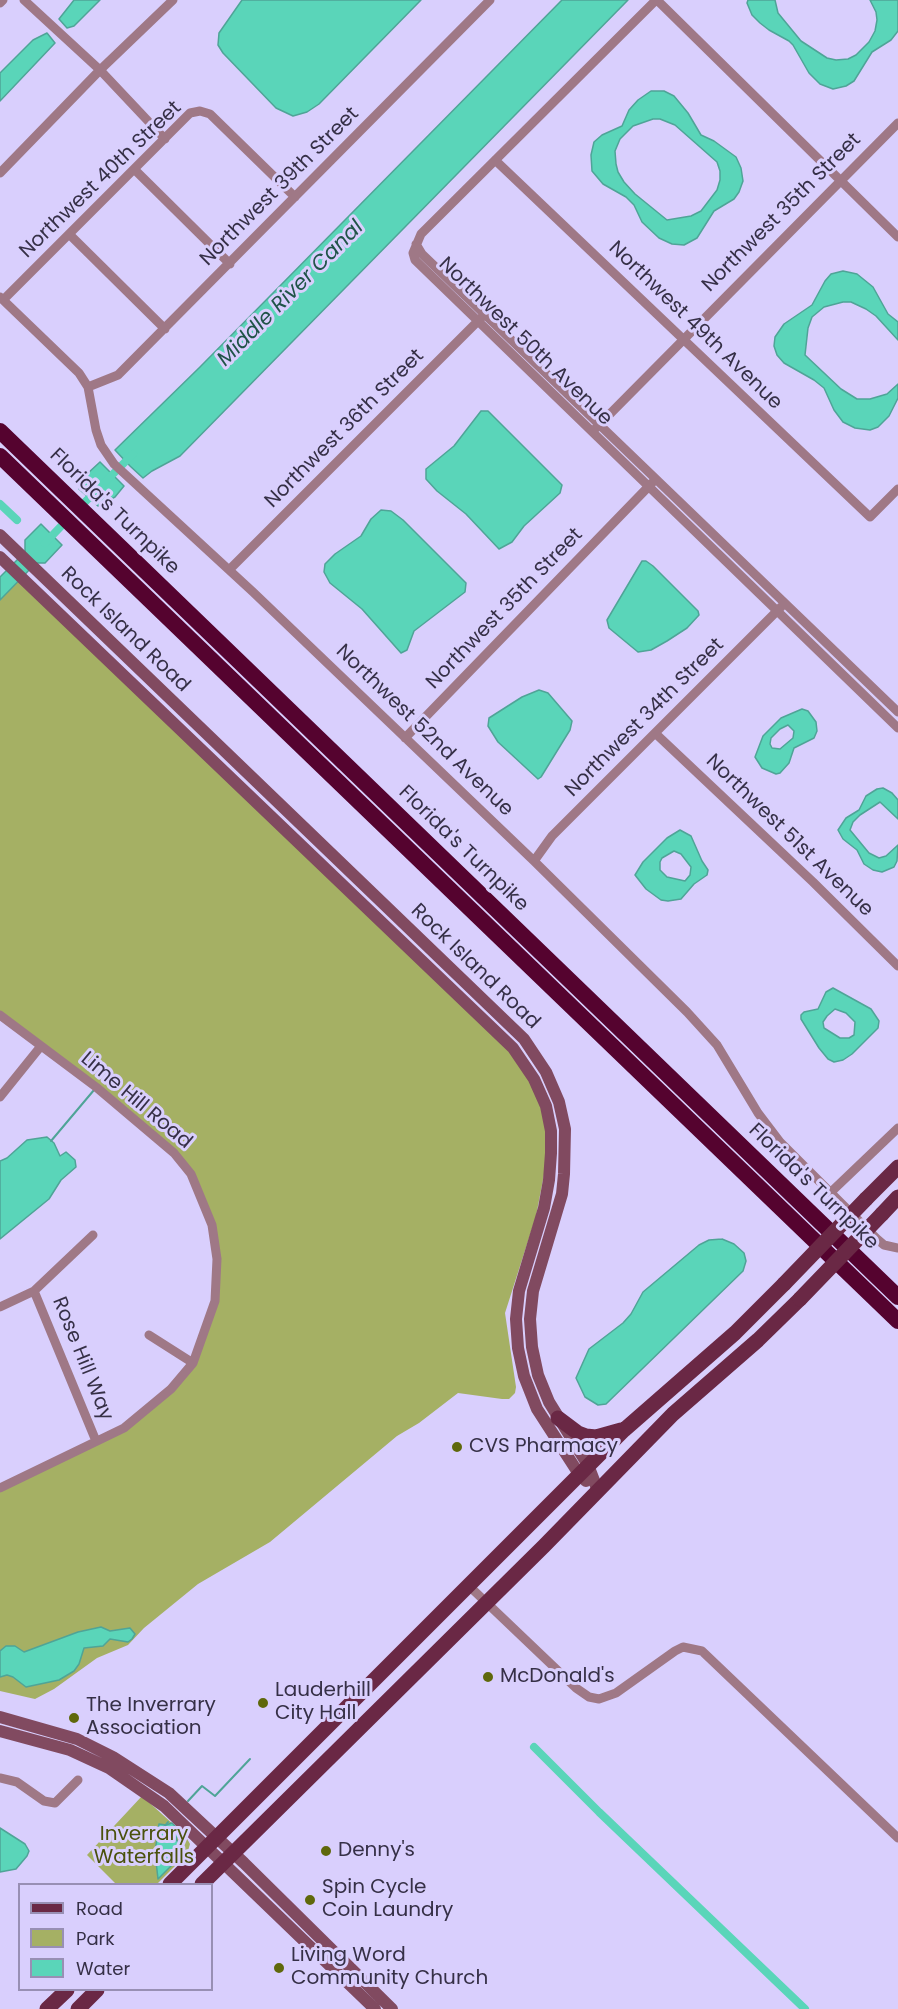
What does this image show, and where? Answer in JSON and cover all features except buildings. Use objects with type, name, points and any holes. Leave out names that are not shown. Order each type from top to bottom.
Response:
[{"type":"highway","name":"Florida's Turnpike","points":[[0,431],[898,1297]]},
{"type":"highway","name":"Florida's Turnpike","points":[[0,456],[898,1321]]},
{"type":"main road","name":"Rock Island Road","points":[[0,535],[524,1039],[546,1072],[559,1102],[565,1129],[564,1174],[562,1194],[533,1291],[530,1319],[532,1347],[538,1375],[583,1470]]},
{"type":"main road","name":"Rock Island Road","points":[[4,561],[513,1048],[534,1079],[546,1106],[551,1131],[551,1153],[549,1180],[543,1208],[519,1291],[516,1319],[518,1348],[524,1376],[537,1409],[598,1491]]},
{"type":"main road","points":[[172,1883],[583,1470],[624,1430],[728,1339],[898,1167]]},
{"type":"main road","points":[[203,1883],[673,1414],[758,1340],[800,1299],[898,1197]]},
{"type":"main road","points":[[558,1418],[578,1433],[586,1436],[596,1437],[624,1430]]},
{"type":"main road","points":[[0,1717],[77,1739],[113,1757],[169,1793],[213,1842],[375,2009]]},
{"type":"main road","points":[[0,1731],[70,1750],[109,1768],[213,1842]]},
{"type":"main road","points":[[70,1750],[87,1751],[92,1747]]},
{"type":"main road","points":[[229,1858],[392,2009]]},
{"type":"main road","points":[[47,2009],[65,1991]]},
{"type":"main road","points":[[78,2009],[95,1991]]},
{"type":"street","points":[[24,0],[100,70],[165,139]]},
{"type":"street","points":[[0,173],[100,70],[173,0]]},
{"type":"street","name":"Northwest 39th Street","points":[[88,387],[118,375],[165,330],[490,0]]},
{"type":"street","points":[[495,160],[656,0],[898,237]]},
{"type":"street","name":"Northwest 40th Street","points":[[2,299],[135,170],[190,113],[200,111],[210,114],[295,197]]},
{"type":"street","name":"Northwest 35th Street","points":[[592,432],[898,123]]},
{"type":"street","name":"Northwest 50th Avenue","points":[[495,160],[421,234],[416,244],[422,254],[481,318],[648,487],[781,608],[841,658],[897,712]]},
{"type":"street","name":"Northwest 49th Avenue","points":[[495,160],[870,517],[898,489]]},
{"type":"street","points":[[135,170],[230,264]]},
{"type":"street","points":[[69,234],[165,330]]},
{"type":"street","name":"Northwest 52nd Avenue","points":[[2,299],[79,373],[88,387],[96,430],[107,456],[230,569],[534,861],[687,1012],[717,1045],[758,1113],[780,1143],[877,1239],[884,1245],[898,1248]]},
{"type":"street","name":"Northwest 50th Avenue","points":[[481,318],[656,480],[781,608],[834,666],[898,728]]},
{"type":"street","name":"Northwest 36th Street","points":[[230,569],[481,318]]},
{"type":"street","name":"Northwest 35th Street","points":[[405,738],[656,480]]},
{"type":"street","name":"Northwest 34th Street","points":[[534,861],[552,836],[781,608]]},
{"type":"street","points":[[834,666],[841,658]]},
{"type":"street","points":[[889,719],[897,712]]},
{"type":"street","name":"Northwest 51st Avenue","points":[[655,733],[898,966]]},
{"type":"street","name":"Lime Hill Road","points":[[0,1015],[128,1113],[174,1153],[191,1174],[212,1225],[217,1259],[215,1301],[194,1363],[171,1389],[124,1428],[0,1488]]},
{"type":"street","points":[[0,1097],[40,1046]]},
{"type":"street","points":[[830,1193],[898,1128]]},
{"type":"street","points":[[0,1307],[34,1291],[93,1235]]},
{"type":"street","name":"Rose Hill Way","points":[[34,1291],[96,1441]]},
{"type":"street","points":[[149,1335],[194,1363]]},
{"type":"street","points":[[468,1585],[576,1688],[589,1697],[599,1699],[615,1693],[683,1647],[702,1651],[898,1838]]},
{"type":"street","points":[[0,1778],[17,1782],[44,1801],[55,1803],[78,1780]]},
{"type":"green space","points":[[19,580],[509,1049],[543,1103],[548,1154],[536,1216],[505,1313],[515,1393],[509,1399],[502,1399],[458,1393],[419,1423],[397,1436],[270,1542],[198,1584],[144,1628],[128,1645],[97,1658],[54,1689],[35,1699],[0,1691],[0,1488],[124,1428],[193,1363],[215,1302],[212,1224],[191,1174],[174,1153],[0,1015],[0,600]]},
{"type":"green space","name":"Inverrary Waterfalls","points":[[142,1796],[185,1835],[190,1844],[187,1854],[158,1883],[115,1883],[87,1855]]},
{"type":"water","points":[[74,0],[100,0],[74,26],[67,28],[59,19]]},
{"type":"water","points":[[242,0],[421,0],[319,104],[307,112],[293,116],[276,108],[218,45],[219,33]]},
{"type":"water","points":[[562,0],[628,0],[180,456],[143,478],[115,450],[200,367]]},
{"type":"water","points":[[748,0],[775,0],[778,13],[801,41],[827,58],[836,60],[848,59],[856,55],[869,42],[875,31],[877,20],[870,0],[898,0],[898,31],[891,40],[872,52],[854,81],[846,86],[833,89],[820,84],[809,73],[789,41],[769,30],[752,15]]},
{"type":"water","points":[[47,33],[55,43],[0,101],[0,73],[33,40]]},
{"type":"water","points":[[651,91],[664,91],[674,96],[688,113],[701,135],[714,141],[736,157],[741,168],[743,181],[734,199],[714,211],[697,238],[684,245],[672,244],[659,238],[642,222],[634,205],[626,197],[603,184],[592,171],[591,155],[594,142],[602,135],[622,126],[629,110]],"holes":[[[660,119],[675,125],[717,162],[720,171],[717,190],[701,211],[691,216],[667,220],[635,194],[618,172],[615,151],[620,139],[633,126]]]},
{"type":"water","points":[[843,271],[857,274],[873,287],[888,314],[898,322],[898,340],[876,316],[866,309],[851,302],[843,302],[824,307],[812,317],[808,328],[805,355],[841,389],[857,399],[870,399],[887,394],[898,384],[898,398],[889,416],[878,427],[870,430],[855,428],[843,422],[834,410],[824,388],[784,363],[777,355],[774,346],[775,337],[784,324],[812,305],[831,274]]},
{"type":"water","points":[[481,411],[488,411],[562,485],[560,493],[524,526],[512,542],[499,549],[466,514],[426,479],[426,469],[454,446]]},
{"type":"water","points":[[100,462],[124,486],[115,497],[98,506],[79,489],[87,474]]},
{"type":"water","points":[[381,510],[391,511],[403,520],[466,583],[465,592],[414,631],[407,650],[401,653],[362,609],[330,583],[324,572],[325,564],[361,536],[371,519]]},
{"type":"water","points":[[41,524],[62,545],[45,563],[36,563],[0,600],[0,577],[25,552],[25,540]]},
{"type":"water","points":[[642,561],[653,566],[698,611],[699,615],[687,628],[667,641],[651,650],[638,652],[609,628],[607,620]]},
{"type":"water","points":[[539,690],[548,693],[572,721],[570,730],[538,779],[498,742],[488,726],[489,718],[522,697]]},
{"type":"water","points":[[802,709],[808,711],[816,722],[817,731],[814,738],[794,748],[789,763],[780,773],[776,774],[762,768],[755,757],[763,736],[781,718]],"holes":[[[788,725],[794,731],[793,738],[780,749],[772,748],[771,738],[780,729]]]},
{"type":"water","points":[[883,788],[898,800],[898,819],[880,802],[860,815],[853,822],[850,830],[869,853],[879,858],[886,856],[898,845],[897,861],[894,867],[882,872],[873,870],[864,864],[857,850],[843,839],[838,830],[846,818],[859,810],[866,796]]},
{"type":"water","points":[[680,830],[691,836],[708,870],[707,875],[694,884],[681,899],[668,901],[661,900],[646,889],[635,875],[643,862],[667,838]],"holes":[[[674,851],[681,854],[691,867],[690,875],[685,881],[667,877],[660,870],[662,858]]]},
{"type":"water","points":[[833,988],[871,1009],[879,1021],[878,1028],[852,1054],[843,1060],[834,1062],[828,1059],[819,1048],[801,1019],[804,1012],[818,1009],[826,992]],"holes":[[[835,1009],[846,1013],[855,1022],[854,1035],[849,1038],[840,1038],[824,1028],[823,1022]]]},
{"type":"water","points":[[47,1137],[54,1143],[60,1156],[66,1152],[75,1160],[76,1167],[61,1180],[49,1199],[0,1239],[0,1161],[7,1158],[27,1140]]},
{"type":"water","points":[[722,1239],[734,1244],[744,1253],[746,1261],[743,1271],[606,1404],[598,1405],[585,1397],[576,1378],[589,1349],[623,1323],[631,1314],[643,1292],[699,1245],[709,1240]]},
{"type":"water","points":[[101,1627],[110,1631],[130,1628],[135,1634],[128,1642],[110,1639],[103,1646],[84,1648],[74,1671],[59,1680],[26,1687],[13,1677],[7,1675],[0,1677],[0,1651],[6,1646],[15,1646],[24,1652],[78,1632]]},
{"type":"water","points":[[172,1823],[180,1831],[176,1839],[183,1850],[158,1879],[155,1852],[159,1824]]},
{"type":"water","points":[[0,1828],[25,1844],[29,1851],[16,1869],[0,1872]]},
{"type":"waterway","name":"Middle River Canal","points":[[78,509],[133,454]]},
{"type":"waterway","points":[[0,504],[17,520]]},
{"type":"waterway","name":"Middle River Canal","points":[[45,543],[67,520]]},
{"type":"waterway","points":[[51,1141],[94,1090]]},
{"type":"waterway","points":[[534,1747],[805,2009]]},
{"type":"waterway","points":[[188,1801],[202,1786],[215,1796],[250,1759]]},
{"type":"waterway","points":[[164,1827],[168,1822]]},
{"type":"place","name":"CVS Pharmacy","points":[[457,1447]]},
{"type":"place","name":"McDonald's","points":[[488,1677]]},
{"type":"place","name":"Lauderhill City Hall","points":[[263,1703]]},
{"type":"place","name":"The Inverrary Association","points":[[74,1718]]},
{"type":"place","name":"Denny's","points":[[326,1851]]},
{"type":"place","name":"Spin Cycle Coin Laundry","points":[[310,1900]]},
{"type":"place","name":"Living Word Community Church","points":[[279,1968]]}]
